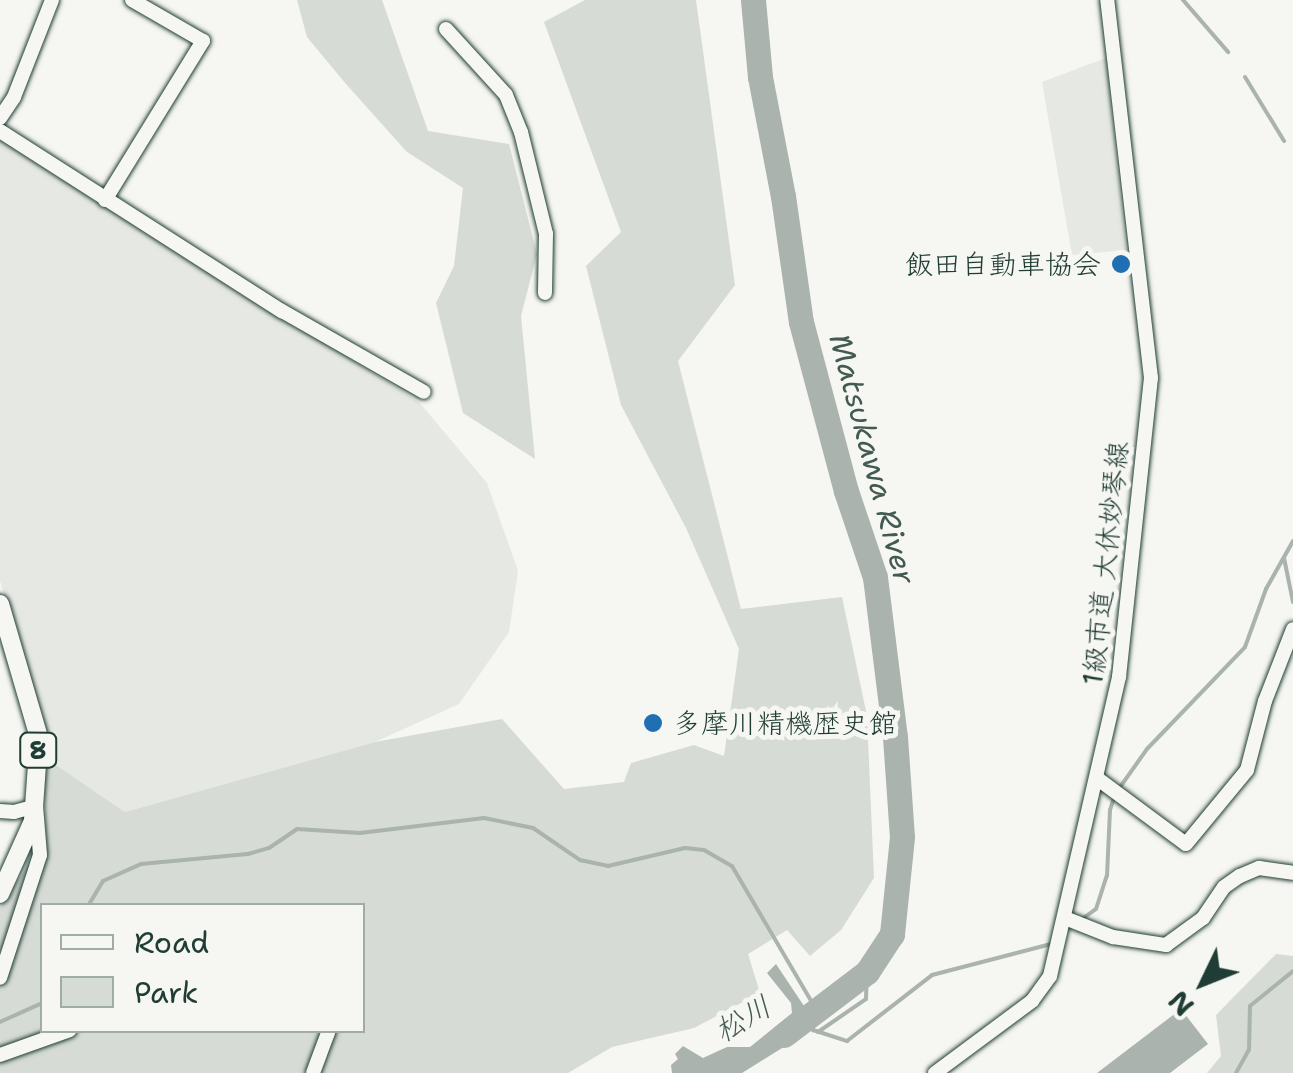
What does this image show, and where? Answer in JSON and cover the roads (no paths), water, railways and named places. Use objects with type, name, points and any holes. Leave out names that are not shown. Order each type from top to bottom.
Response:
[{"type":"main road","name":"8","points":[[0,604],[39,737],[36,806],[22,853],[0,894]]},
{"type":"street","points":[[0,118],[14,98],[52,0]]},
{"type":"street","points":[[104,200],[203,41],[132,0]]},
{"type":"street","name":"1級市道 大休妙琴線","points":[[936,1073],[1032,1001],[1050,976],[1104,783],[1151,378],[1107,0]]},
{"type":"street","points":[[446,29],[506,95],[521,132],[546,234],[545,293]]},
{"type":"street","points":[[0,131],[104,200],[424,392]]},
{"type":"street","points":[[1104,783],[1186,844],[1247,770],[1265,700],[1293,629]]},
{"type":"street","points":[[0,810],[14,812],[36,806],[40,855],[0,978]]},
{"type":"street","points":[[1066,922],[1134,942],[1166,945],[1203,918],[1224,887],[1240,876],[1259,868],[1293,873]]},
{"type":"street","points":[[0,1054],[61,1033]]},
{"type":"street","points":[[313,1073],[328,1033]]},
{"type":"waterway","name":"Matsukawa River","points":[[753,0],[760,77],[783,196],[801,322],[846,491],[875,577],[895,737],[902,837],[892,934],[867,972],[784,1035]]},
{"type":"waterway","points":[[1183,0],[1228,52]]},
{"type":"waterway","points":[[1245,77],[1284,141]]},
{"type":"waterway","points":[[1118,790],[1147,749],[1245,647],[1266,589],[1293,541]]},
{"type":"waterway","points":[[1284,558],[1293,602]]},
{"type":"waterway","points":[[1082,919],[1096,909],[1107,876],[1114,798]]},
{"type":"waterway","points":[[90,903],[103,881],[141,864],[248,854],[269,848],[297,829],[360,833],[484,818],[533,828],[580,860],[608,866],[685,848],[704,850],[732,866],[816,1009]]},
{"type":"waterway","points":[[808,1024],[813,1030],[847,1041],[932,975],[1051,944]]},
{"type":"waterway","points":[[1236,1073],[1249,1050],[1250,1006],[1293,971]]},
{"type":"waterway","points":[[818,1032],[866,999],[867,972]]},
{"type":"waterway","points":[[0,1022],[40,1004]]},
{"type":"place","name":"飯田自動車協会","points":[[1121,264]]},
{"type":"place","name":"多摩川精機歴史館","points":[[653,723]]},
{"type":"water label","name":"松川","points":[[743,1019]]}]
